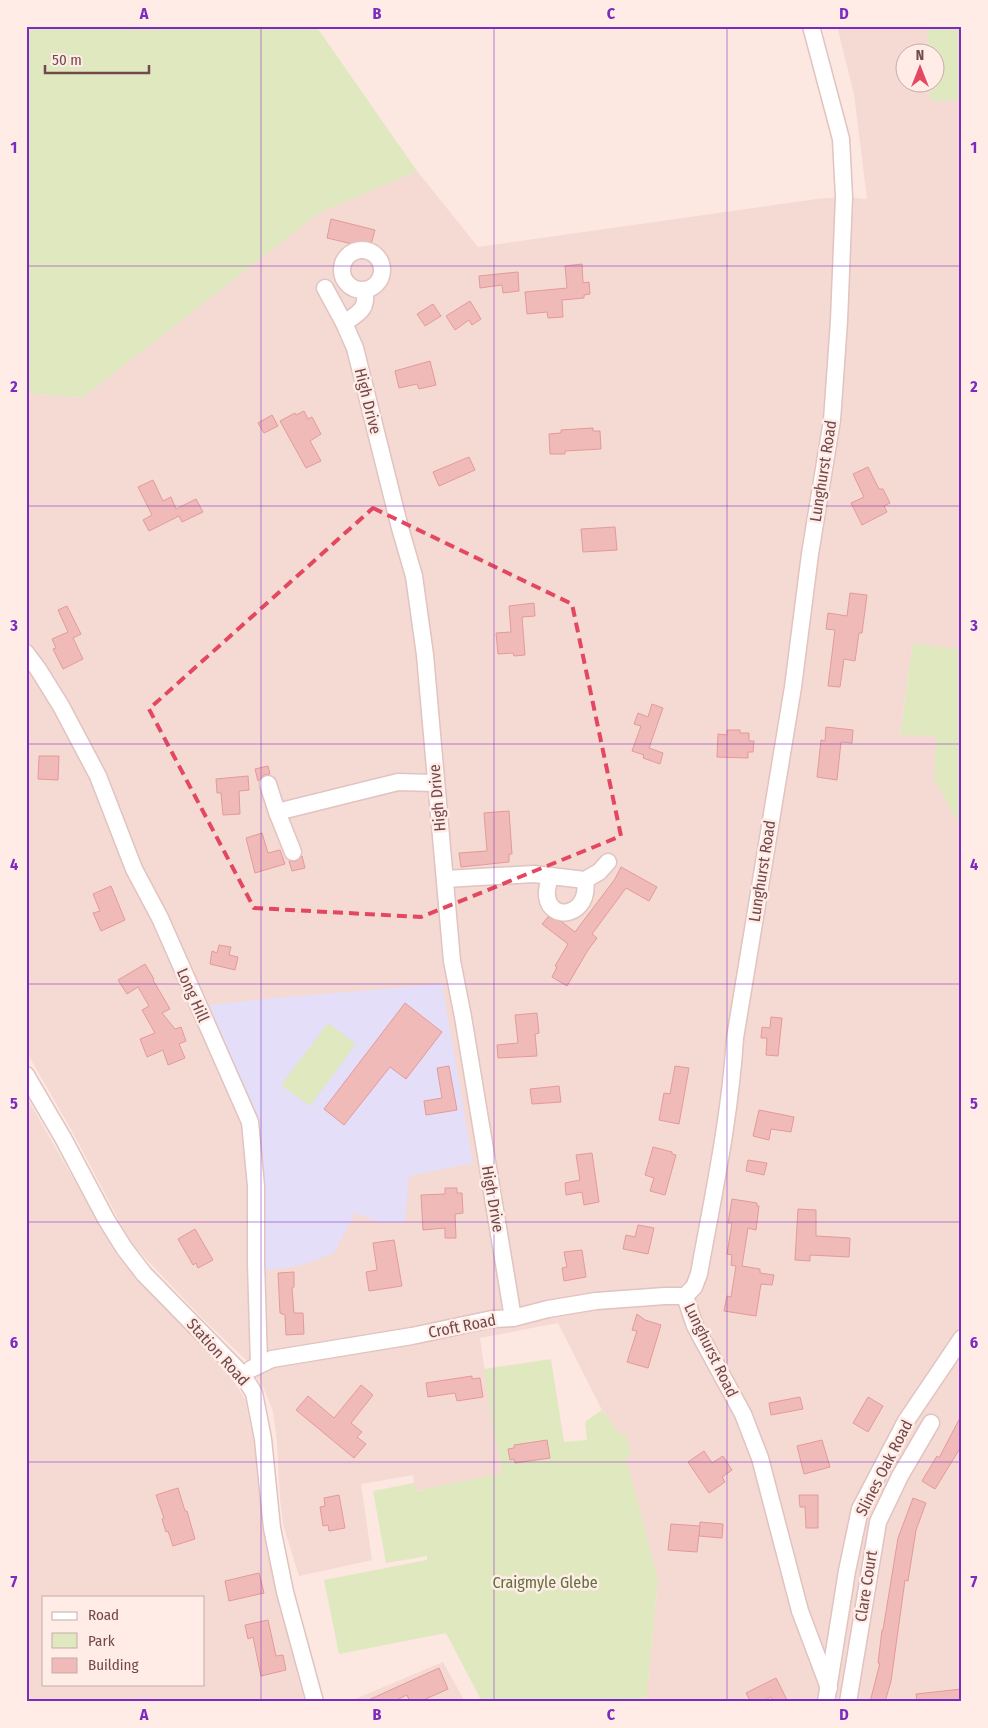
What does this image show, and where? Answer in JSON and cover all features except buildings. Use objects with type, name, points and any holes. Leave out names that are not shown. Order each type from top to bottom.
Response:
[{"type":"street","name":"Lunghurst Road","points":[[811,26],[841,139],[844,197],[839,320],[832,420],[812,544],[793,686],[735,1038],[732,1082],[715,1187],[699,1274],[694,1287],[685,1296],[695,1326],[743,1414],[760,1458],[800,1611],[828,1695]]},
{"type":"street","name":"High Drive","points":[[325,288],[344,323],[361,369],[400,528],[414,576],[424,647],[452,961],[463,1017],[512,1318]]},
{"type":"street","points":[[344,323],[363,308],[366,298],[364,290]]},
{"type":"street","name":"Long Hill","points":[[26,653],[38,668],[61,706],[98,776],[134,869],[160,918],[250,1122],[256,1186],[259,1364]]},
{"type":"street","points":[[277,812],[398,782],[435,783]]},
{"type":"street","points":[[268,784],[277,812],[294,852]]},
{"type":"street","points":[[445,879],[534,874],[585,880],[599,872],[608,862]]},
{"type":"street","points":[[550,876],[547,896],[549,903],[553,908],[563,912],[576,910],[580,906],[586,889],[585,880]]},
{"type":"street","name":"Station Road","points":[[26,1075],[124,1248],[144,1274],[242,1374],[254,1393],[262,1439],[272,1528],[285,1592],[315,1702]]},
{"type":"street","name":"Croft Road","points":[[242,1374],[272,1359],[412,1336],[492,1318],[512,1318],[596,1300],[685,1296]]},
{"type":"street","name":"Slines Oak Road","points":[[828,1695],[847,1571],[860,1509],[906,1421],[962,1338]]},
{"type":"street","name":"Clare Court","points":[[848,1702],[878,1522],[900,1476],[931,1423]]},
{"type":"highlighted area","points":[[373,508],[572,604],[621,836],[421,917],[254,908],[149,709]]},
{"type":"shaded area","points":[[837,26],[962,26],[962,650],[913,643],[900,734],[937,736],[934,779],[958,823],[962,824],[962,1702],[646,1702],[658,1579],[626,1458],[626,1433],[619,1434],[602,1410],[558,1323],[480,1338],[495,1444],[497,1444],[502,1474],[415,1491],[413,1475],[361,1484],[372,1560],[299,1576],[283,1524],[273,1411],[264,1389],[246,1360],[204,1320],[131,1243],[72,1131],[26,1051],[26,393],[82,398],[319,213],[417,171],[478,247],[817,199],[844,197],[867,199],[854,94]]},
{"type":"shaded area","points":[[442,984],[473,1163],[409,1176],[405,1222],[379,1222],[355,1213],[334,1253],[302,1265],[265,1271],[259,1121],[209,1005]]},
{"type":"shaded area","points":[[26,1096],[117,1255],[139,1282],[231,1377],[245,1399],[255,1446],[263,1530],[277,1595],[305,1702],[26,1702]]},
{"type":"shaded area","points":[[443,1662],[465,1702],[348,1702]]},
{"type":"green space","points":[[26,26],[316,26],[417,171],[319,213],[82,398],[26,393]]},
{"type":"green space","points":[[927,26],[962,26],[962,100],[930,101],[930,92],[946,92],[946,42],[928,42]]},
{"type":"green space","points":[[913,643],[962,650],[962,824],[958,823],[934,779],[936,736],[900,735]]},
{"type":"green space","points":[[328,1023],[356,1044],[310,1106],[281,1085]]},
{"type":"green space","name":"Craigmyle Glebe","points":[[551,1359],[564,1442],[587,1440],[585,1422],[602,1410],[619,1434],[626,1433],[631,1455],[626,1458],[658,1579],[646,1702],[482,1702],[446,1633],[339,1654],[324,1580],[427,1560],[427,1556],[386,1563],[373,1491],[414,1483],[416,1491],[502,1473],[497,1444],[495,1444],[484,1369]]}]
